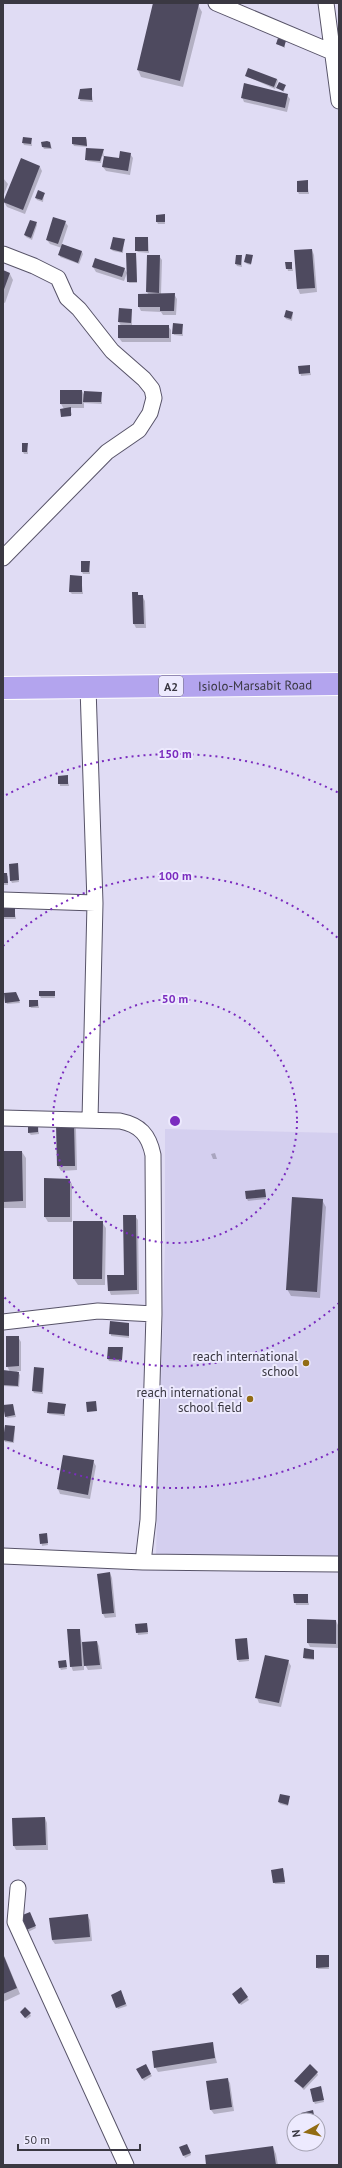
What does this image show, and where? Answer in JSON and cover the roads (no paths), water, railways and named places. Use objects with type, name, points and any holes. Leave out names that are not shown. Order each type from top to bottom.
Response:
[{"type":"highway","points":[[301,684],[339,670]]},
{"type":"highway","name":"Isiolo-Marsabit Road","points":[[3,688],[339,684]]},
{"type":"street","points":[[216,3],[332,52]]},
{"type":"street","points":[[326,3],[339,101]]},
{"type":"street","points":[[3,254],[34,266],[58,278],[67,298],[79,309],[112,351],[144,379],[152,389],[154,398],[150,413],[139,430],[107,452],[3,558]]},
{"type":"street","points":[[88,688],[95,903],[90,1120]]},
{"type":"street","points":[[3,900],[95,903]]},
{"type":"street","points":[[3,1118],[90,1120],[132,1124],[144,1132],[150,1141],[153,1155],[154,1314],[148,1520],[143,1562]]},
{"type":"street","points":[[3,1322],[98,1311],[154,1314]]},
{"type":"street","points":[[3,1556],[143,1562],[339,1564]]},
{"type":"street","points":[[18,1888],[15,1922],[126,2165]]},
{"type":"place","name":"reach international school","points":[[306,1363]]},
{"type":"place","name":"reach international school field","points":[[250,1399]]}]
